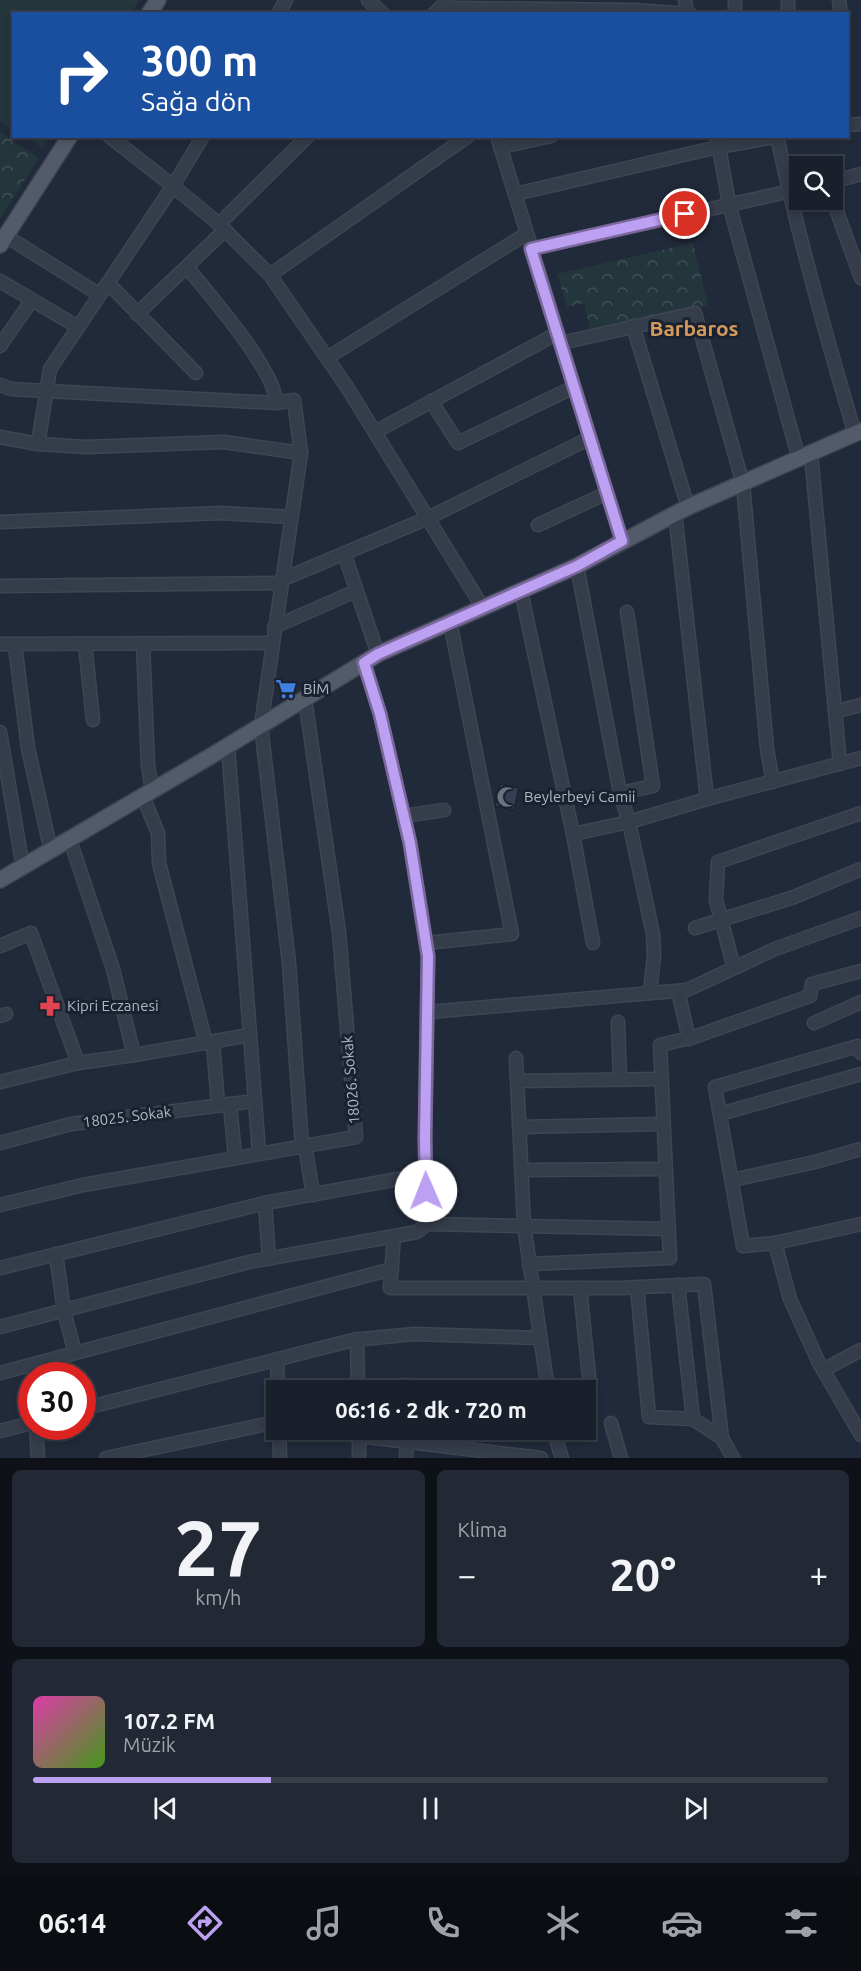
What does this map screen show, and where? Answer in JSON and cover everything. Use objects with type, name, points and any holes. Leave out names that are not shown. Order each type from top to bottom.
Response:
[{"type":"main road","points":[[3,240],[69,138]]},
{"type":"main road","points":[[0,880],[148,794],[378,654],[577,566],[681,510],[858,433]]},
{"type":"street","points":[[368,0],[381,12]]},
{"type":"street","points":[[438,12],[452,5],[617,12],[633,5],[681,12]]},
{"type":"street","points":[[112,138],[222,227],[270,275],[375,432],[483,608]]},
{"type":"street","points":[[38,444],[50,369],[173,186],[202,138]]},
{"type":"street","points":[[137,314],[187,267],[306,138]]},
{"type":"street","points":[[270,275],[465,138]]},
{"type":"street","points":[[533,138],[498,142],[622,541]]},
{"type":"street","points":[[515,194],[717,142],[766,138]]},
{"type":"street","points":[[778,138],[789,173]]},
{"type":"street","points":[[717,142],[729,204],[805,457],[837,711],[840,764]]},
{"type":"street","points":[[843,179],[861,174]]},
{"type":"street","points":[[531,249],[789,191]]},
{"type":"street","points":[[798,210],[820,317],[858,433]]},
{"type":"street","points":[[836,210],[861,278]]},
{"type":"street","points":[[327,358],[526,234]]},
{"type":"street","points":[[3,240],[100,295]]},
{"type":"street","points":[[187,267],[244,338],[271,383],[276,394],[276,403]]},
{"type":"street","points":[[0,281],[78,327]]},
{"type":"street","points":[[108,284],[195,373]]},
{"type":"street","points":[[0,346],[32,300]]},
{"type":"street","points":[[375,432],[559,338],[695,313],[743,484],[767,748],[773,782]]},
{"type":"street","points":[[633,326],[681,510],[707,799]]},
{"type":"street","points":[[0,385],[11,389],[276,403],[294,400],[301,453],[261,726],[289,963],[304,1145],[312,1195]]},
{"type":"street","points":[[432,401],[458,443],[574,387]]},
{"type":"street","points":[[0,436],[38,444],[86,447],[224,442],[301,453]]},
{"type":"street","points":[[0,586],[281,582],[428,518],[590,438]]},
{"type":"street","points":[[538,525],[607,493]]},
{"type":"street","points":[[0,522],[221,513],[291,517]]},
{"type":"street","points":[[344,553],[378,654]]},
{"type":"street","points":[[577,566],[620,793],[629,822],[653,934],[654,955],[650,993]]},
{"type":"street","points":[[274,627],[356,591]]},
{"type":"street","points":[[521,591],[573,834],[593,943]]},
{"type":"street","points":[[620,793],[653,786],[627,612]]},
{"type":"street","points":[[426,943],[512,934],[450,622]]},
{"type":"street","points":[[143,643],[148,794],[158,833],[159,863],[210,1042],[235,1157]]},
{"type":"street","points":[[0,644],[272,643]]},
{"type":"street","points":[[85,644],[93,720]]},
{"type":"street","points":[[15,645],[28,748],[51,851]]},
{"type":"street","points":[[364,663],[380,714],[410,843],[428,956],[427,1224]]},
{"type":"street","name":"18026. Sokak","points":[[0,1205],[83,1185],[356,1137],[339,932],[305,699]]},
{"type":"street","points":[[837,711],[861,705]]},
{"type":"street","points":[[0,732],[23,867]]},
{"type":"street","points":[[228,746],[259,1153]]},
{"type":"street","points":[[573,834],[629,822],[861,758]]},
{"type":"street","points":[[404,816],[444,810]]},
{"type":"street","points":[[734,968],[716,900],[718,862],[861,813]]},
{"type":"street","points":[[70,840],[113,969],[134,1055]]},
{"type":"street","points":[[695,928],[794,897],[861,869]]},
{"type":"street","points":[[428,1012],[687,990],[775,949],[861,918]]},
{"type":"street","points":[[0,946],[31,933],[78,1063]]},
{"type":"street","points":[[530,1264],[670,1258],[660,1045],[689,1039],[810,996],[812,984],[861,971]]},
{"type":"street","points":[[678,991],[689,1039]]},
{"type":"street","points":[[814,1023],[861,1002]]},
{"type":"street","points":[[618,1022],[620,1080]]},
{"type":"street","points":[[0,1082],[78,1063],[250,1035]]},
{"type":"street","points":[[861,1053],[858,1046],[715,1087],[743,1246],[775,1243],[861,1224]]},
{"type":"street","points":[[516,1058],[524,1225],[546,1380]]},
{"type":"street","points":[[720,1114],[861,1074]]},
{"type":"street","points":[[518,1081],[661,1079]]},
{"type":"street","name":"18025. Sokak","points":[[0,1143],[71,1124],[255,1101]]},
{"type":"street","points":[[519,1127],[663,1124]]},
{"type":"street","points":[[732,1180],[815,1162],[861,1149]]},
{"type":"street","points":[[522,1170],[665,1169]]},
{"type":"street","points":[[0,1268],[265,1203],[426,1174]]},
{"type":"street","points":[[265,1203],[269,1259]]},
{"type":"street","points":[[0,1327],[249,1262],[417,1232],[427,1224],[669,1229]]},
{"type":"street","points":[[394,1237],[390,1288],[580,1288],[704,1284],[722,1438],[733,1458]]},
{"type":"street","points":[[775,1243],[790,1299],[823,1370],[861,1435]]},
{"type":"street","points":[[56,1254],[64,1311],[75,1353]]},
{"type":"street","points":[[0,1373],[392,1269]]},
{"type":"street","points":[[678,1285],[693,1419]]},
{"type":"street","points":[[637,1287],[649,1417],[693,1419],[722,1438]]},
{"type":"street","points":[[580,1288],[589,1376]]},
{"type":"street","points":[[96,1405],[357,1339],[414,1334],[540,1338]]},
{"type":"street","points":[[357,1339],[358,1380]]},
{"type":"street","points":[[823,1370],[861,1350]]},
{"type":"street","points":[[277,1359],[278,1380]]},
{"type":"street","points":[[611,1423],[621,1458]]},
{"type":"street","points":[[106,1458],[266,1424]]},
{"type":"street","points":[[0,1431],[18,1426]]},
{"type":"street","points":[[37,1440],[38,1458]]},
{"type":"street","points":[[280,1440],[281,1458]]},
{"type":"street","points":[[359,1440],[359,1458]]},
{"type":"street","points":[[396,1440],[541,1458]]},
{"type":"street","points":[[556,1440],[562,1458]]},
{"type":"street","points":[[406,1458],[407,1442]]},
{"type":"green space","points":[[0,0],[140,0],[132,12],[12,12],[12,129],[0,121]]},
{"type":"green space","points":[[0,132],[39,158],[0,219]]},
{"type":"green space","points":[[26,138],[49,138],[43,148]]},
{"type":"green space","points":[[693,243],[708,306],[590,330],[584,303],[567,307],[557,274]]},
{"type":"building","name":"Beylerbeyi Camii","points":[[500,784],[519,788],[514,810],[495,806]]},
{"type":"place","name":"BİM","points":[[286,689]]},
{"type":"place","name":"Beylerbeyi Camii","points":[[507,797]]},
{"type":"place","name":"Kipri Eczanesi","points":[[50,1006]]},
{"type":"district","name":"Barbaros","points":[[694,329]]},
{"type":"route","points":[[426,1191],[428,956],[410,843],[380,714],[364,663],[378,654],[577,566],[622,541],[531,249],[685,214]]}]
